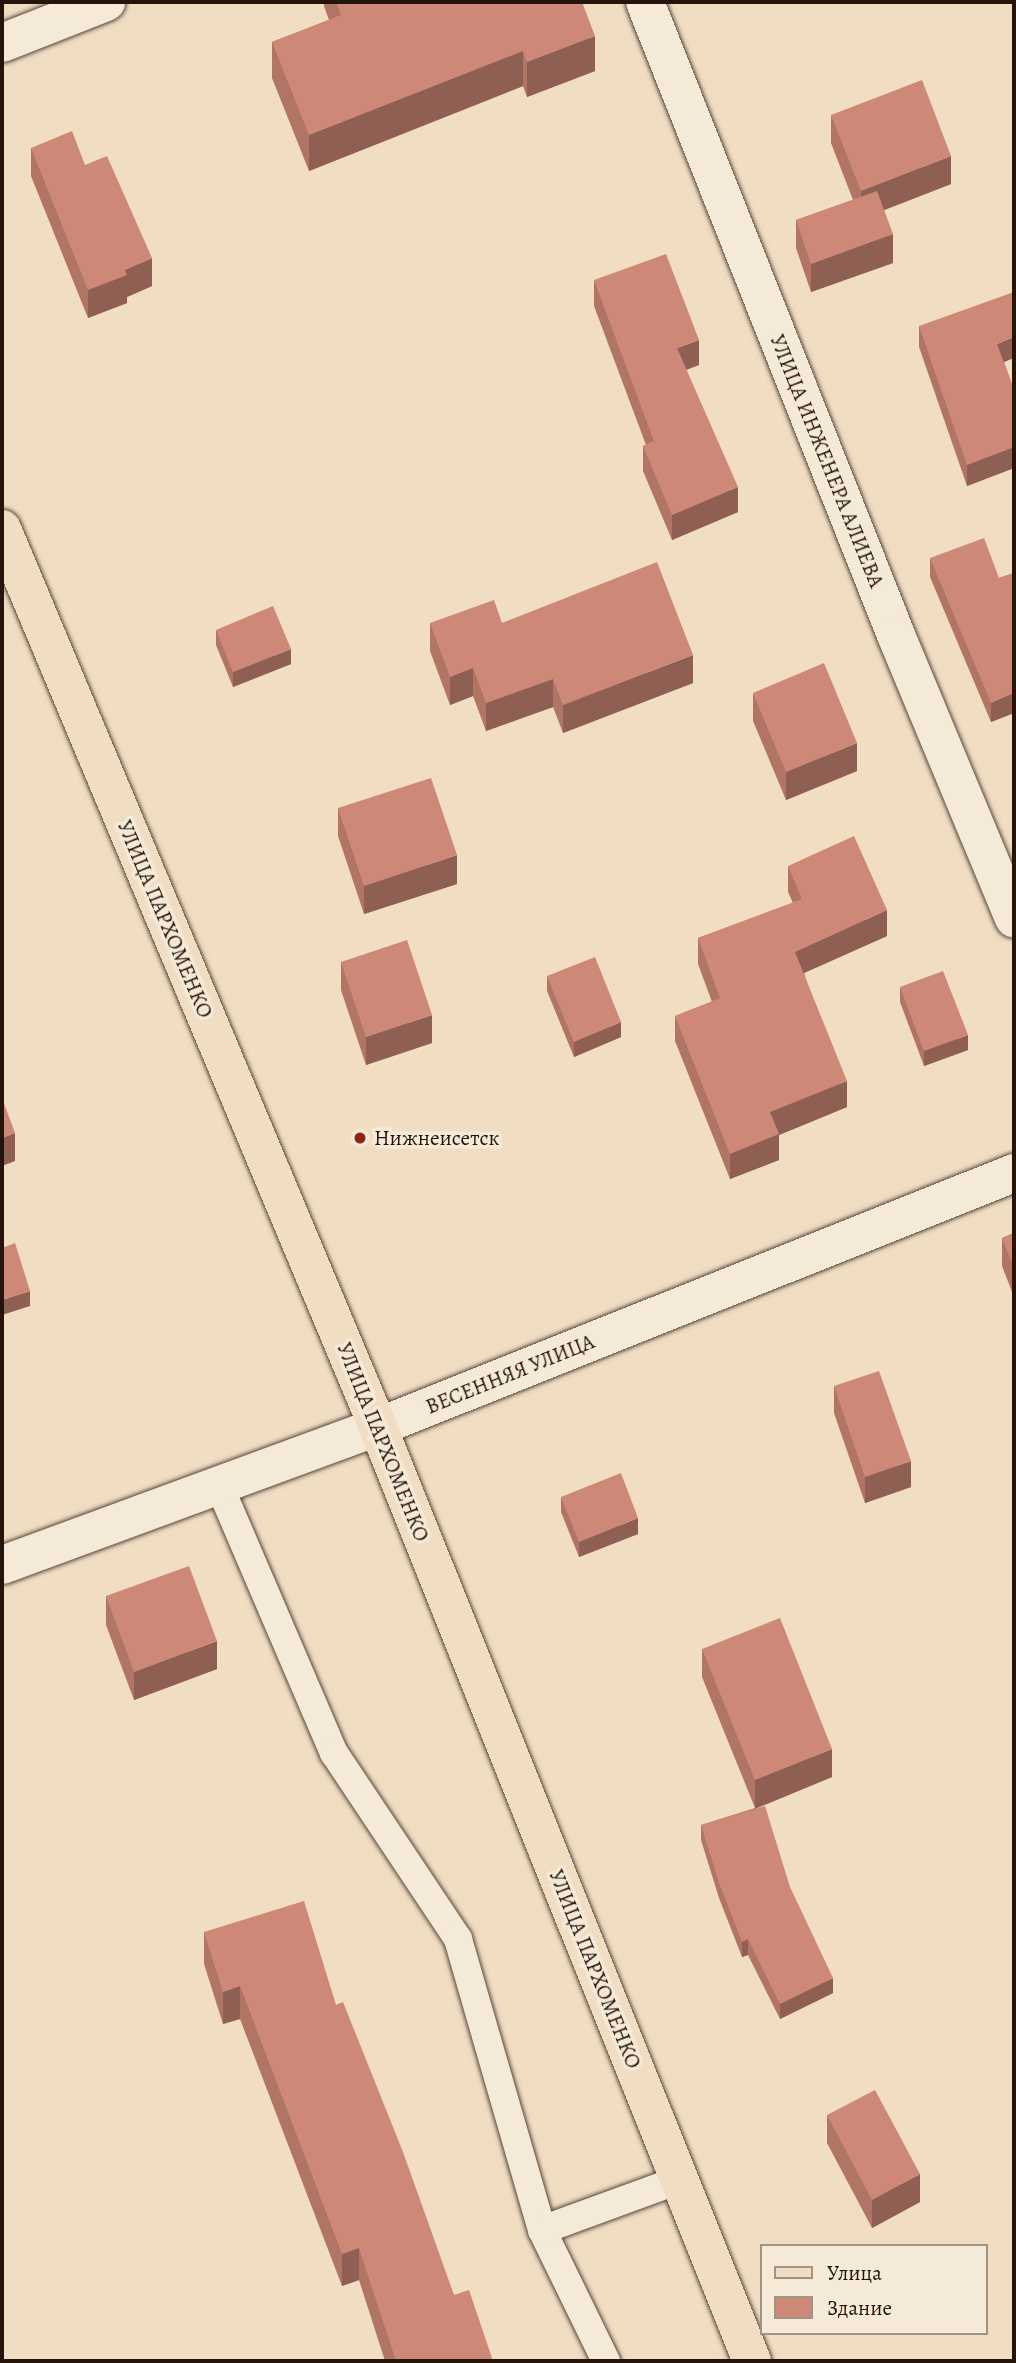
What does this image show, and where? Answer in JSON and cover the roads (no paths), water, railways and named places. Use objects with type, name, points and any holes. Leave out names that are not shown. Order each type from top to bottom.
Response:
[{"type":"main road","name":"УЛИЦА ПАРХОМЕНКО","points":[[2,529],[378,1427],[752,2361]]},
{"type":"street","points":[[2,43],[106,2]]},
{"type":"street","name":"УЛИЦА ИНЖЕНЕРА АЛИЕВА","points":[[645,2],[890,622],[1014,918]]},
{"type":"street","name":"ВЕСЕННЯЯ УЛИЦА","points":[[2,1565],[378,1427],[1014,1173]]},
{"type":"lane","points":[[219,1485],[334,1753],[458,1940],[542,2230],[606,2361]]},
{"type":"lane","points":[[542,2230],[679,2180]]},
{"type":"place","name":"Нижнеисетск","points":[[360,1138]]}]
